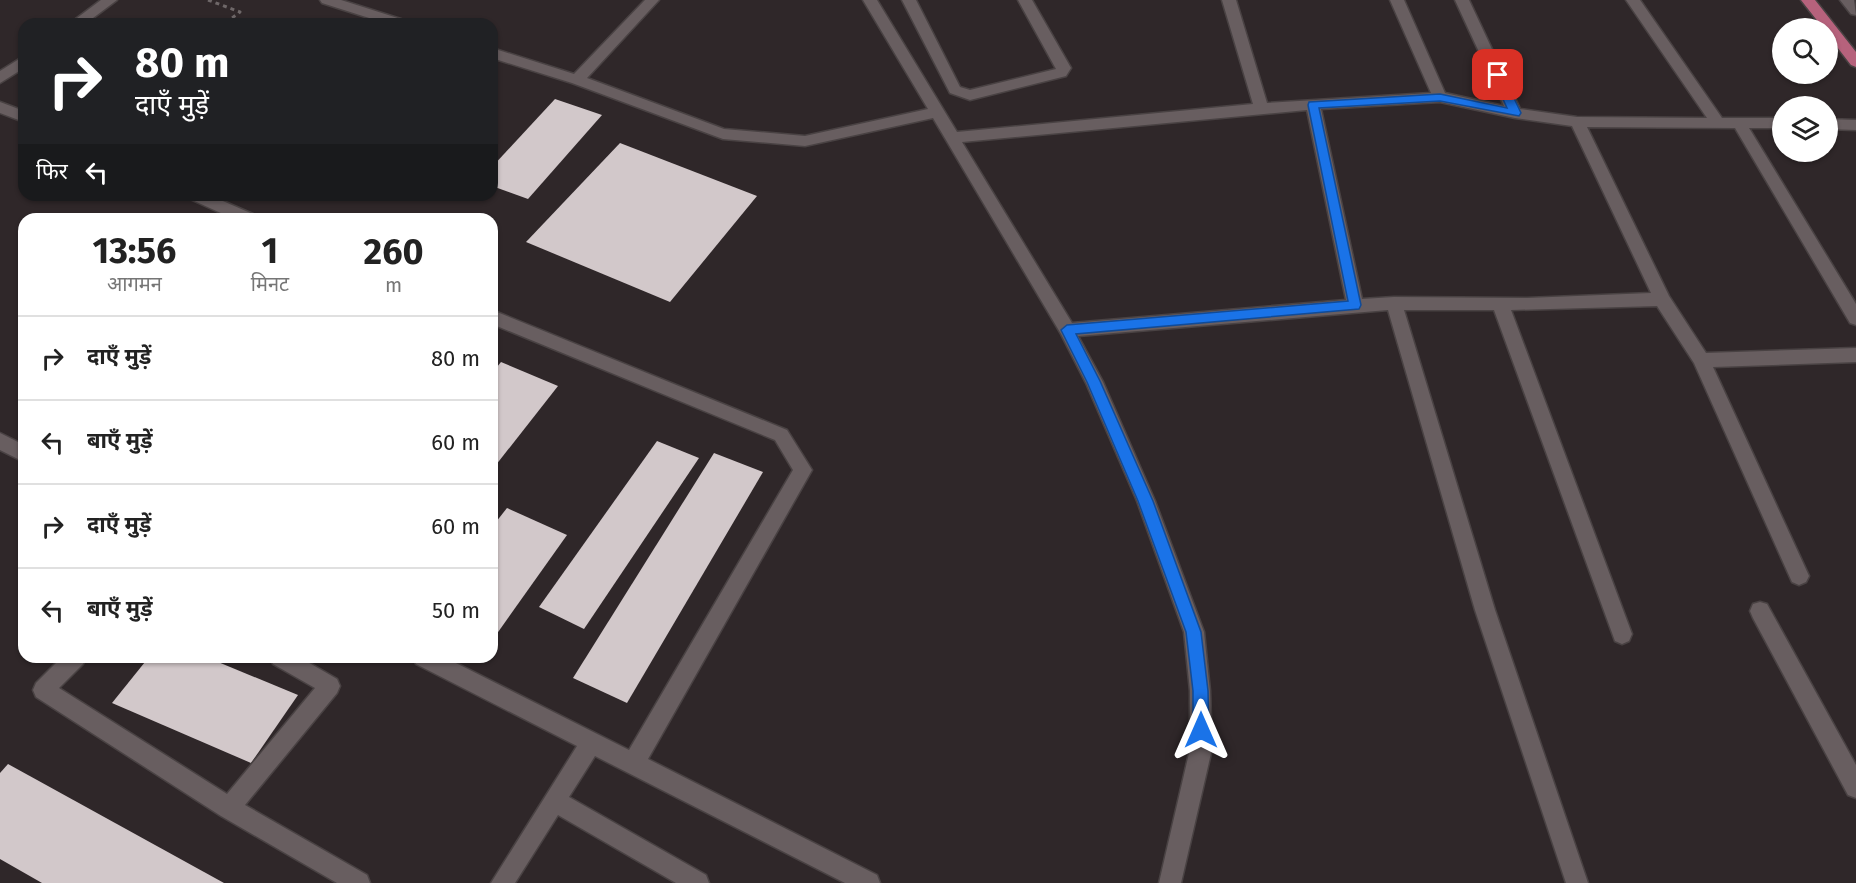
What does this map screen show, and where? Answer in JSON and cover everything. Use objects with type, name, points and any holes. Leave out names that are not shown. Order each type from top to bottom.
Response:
[{"type":"main road","points":[[1808,0],[1856,62]]},
{"type":"street","points":[[84,18],[110,0]]},
{"type":"street","points":[[327,0],[383,18]]},
{"type":"street","points":[[577,80],[652,0]]},
{"type":"street","points":[[870,0],[1067,330],[1094,381],[1146,501],[1194,632],[1200,691],[1201,749],[1170,883]]},
{"type":"street","points":[[909,0],[955,90],[970,95],[1061,73],[1064,68],[1025,0]]},
{"type":"street","points":[[1229,0],[1261,108]]},
{"type":"street","points":[[1397,0],[1440,97]]},
{"type":"street","points":[[1462,0],[1515,113]]},
{"type":"street","points":[[1633,0],[1719,124]]},
{"type":"street","points":[[1847,0],[1856,11]]},
{"type":"street","points":[[498,55],[577,80],[723,134],[805,141],[937,112]]},
{"type":"street","points":[[0,78],[18,65]]},
{"type":"street","points":[[953,138],[1261,108],[1440,97],[1515,113],[1577,122],[1772,123]]},
{"type":"street","points":[[1313,105],[1355,305]]},
{"type":"street","points":[[0,107],[18,114]]},
{"type":"street","points":[[1577,122],[1662,299],[1701,360],[1799,576]]},
{"type":"street","points":[[1739,123],[1856,318]]},
{"type":"street","points":[[1838,124],[1856,125]]},
{"type":"street","points":[[208,201],[236,213]]},
{"type":"street","points":[[1067,330],[1355,305],[1500,304],[1662,299]]},
{"type":"street","points":[[1394,303],[1485,610],[1577,883]]},
{"type":"street","points":[[1500,304],[1622,634]]},
{"type":"street","points":[[498,319],[781,435],[803,470],[633,764]]},
{"type":"street","points":[[1701,360],[1856,355]]},
{"type":"street","points":[[0,441],[18,451]]},
{"type":"street","points":[[1760,611],[1856,787]]},
{"type":"street","points":[[70,663],[43,690],[229,808],[359,883]]},
{"type":"street","points":[[229,808],[330,686],[290,663]]},
{"type":"street","points":[[435,663],[869,883]]},
{"type":"street","points":[[502,883],[591,743]]},
{"type":"street","points":[[554,801],[698,883]]},
{"type":"path","points":[[208,0],[240,12],[232,18]]},
{"type":"building","points":[[555,99],[602,115],[528,199],[498,188],[498,161]]},
{"type":"building","points":[[620,143],[757,196],[670,302],[526,242]]},
{"type":"building","points":[[501,362],[558,386],[498,462],[498,366]]},
{"type":"building","points":[[657,441],[699,458],[584,629],[539,607]]},
{"type":"building","points":[[714,453],[763,472],[627,703],[573,678]]},
{"type":"building","points":[[507,508],[567,535],[498,632],[498,519]]},
{"type":"building","points":[[144,663],[221,663],[298,695],[251,763],[112,703]]},
{"type":"building","points":[[8,764],[224,883],[42,883],[0,859],[0,773]]},
{"type":"route","points":[[1201,730],[1194,632],[1146,501],[1094,381],[1067,330],[1355,305],[1313,105],[1440,97],[1515,113],[1498,75]]}]
